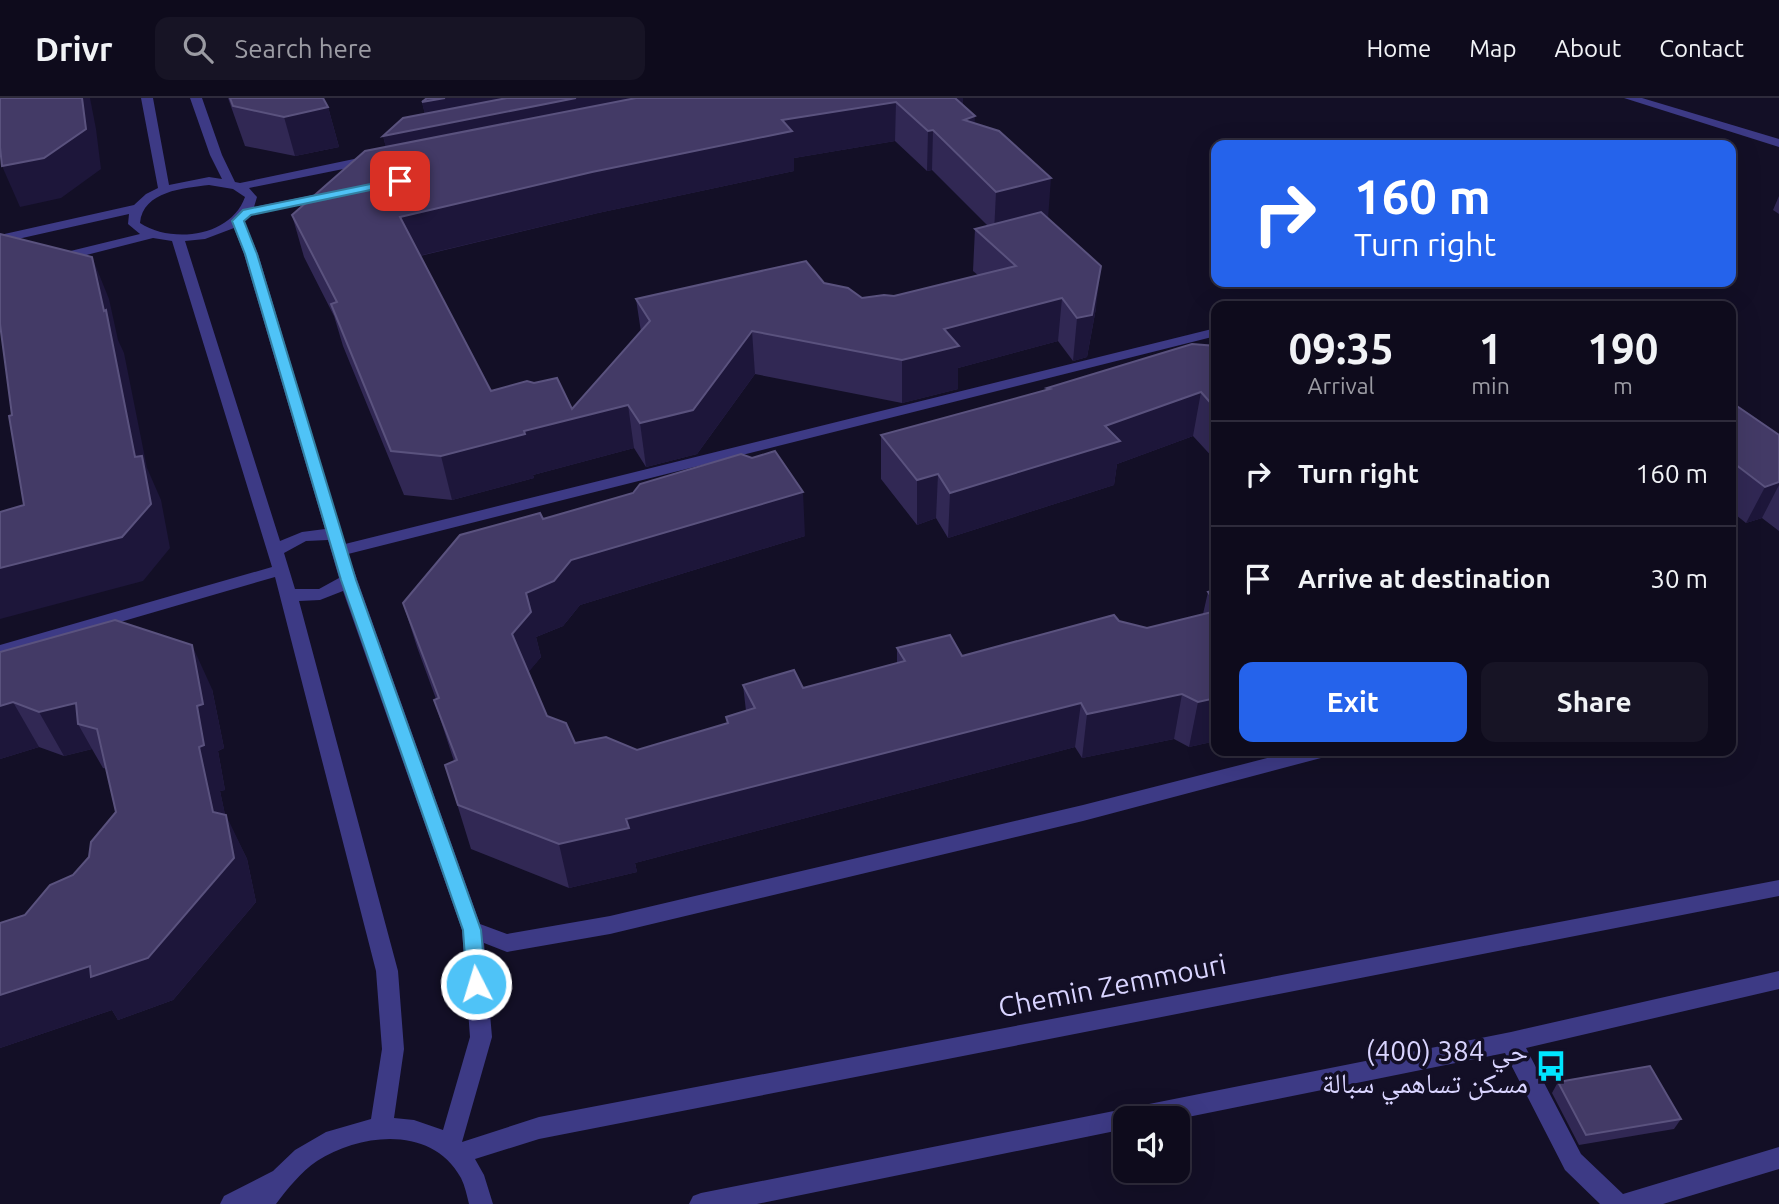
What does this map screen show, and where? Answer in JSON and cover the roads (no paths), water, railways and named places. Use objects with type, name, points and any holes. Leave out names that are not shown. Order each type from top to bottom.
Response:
[{"type":"street","points":[[146,98],[164,190]]},
{"type":"street","points":[[196,98],[216,155],[235,185],[251,197],[242,216],[251,254],[348,580],[472,930],[481,1037],[454,1149]]},
{"type":"street","points":[[1630,98],[1779,143]]},
{"type":"street","points":[[0,239],[137,208],[164,190],[186,184],[209,181],[235,185],[382,157]]},
{"type":"street","points":[[41,262],[150,235],[178,239],[210,233],[242,216],[340,193]]},
{"type":"street","points":[[137,208],[133,216],[134,224],[150,235]]},
{"type":"street","points":[[178,239],[288,593],[387,971],[393,1049],[381,1127]]},
{"type":"street","points":[[277,561],[283,545],[308,534],[337,543],[1211,333]]},
{"type":"street","points":[[0,651],[277,561]]},
{"type":"street","points":[[288,593],[312,596],[338,588],[348,580]]},
{"type":"street","points":[[472,930],[507,943],[610,925],[1069,817],[1302,756]]},
{"type":"street","name":"Chemin Zemmouri","points":[[454,1149],[539,1128],[1779,888]]},
{"type":"street","points":[[1190,1106],[1511,1042],[1779,980]]},
{"type":"street","points":[[1511,1042],[1573,1162],[1617,1204]]},
{"type":"street","points":[[701,1204],[1113,1122]]},
{"type":"street","points":[[232,1204],[279,1179],[309,1153],[344,1135],[381,1127],[418,1130],[454,1149],[474,1175],[481,1204]]},
{"type":"street","points":[[1626,1204],[1779,1158]]},
{"type":"street","points":[[262,1204],[279,1179]]},
{"type":"place","name":"حي 384 (400) مسكن تساهمي سبالة","points":[[1551,1066]]}]
